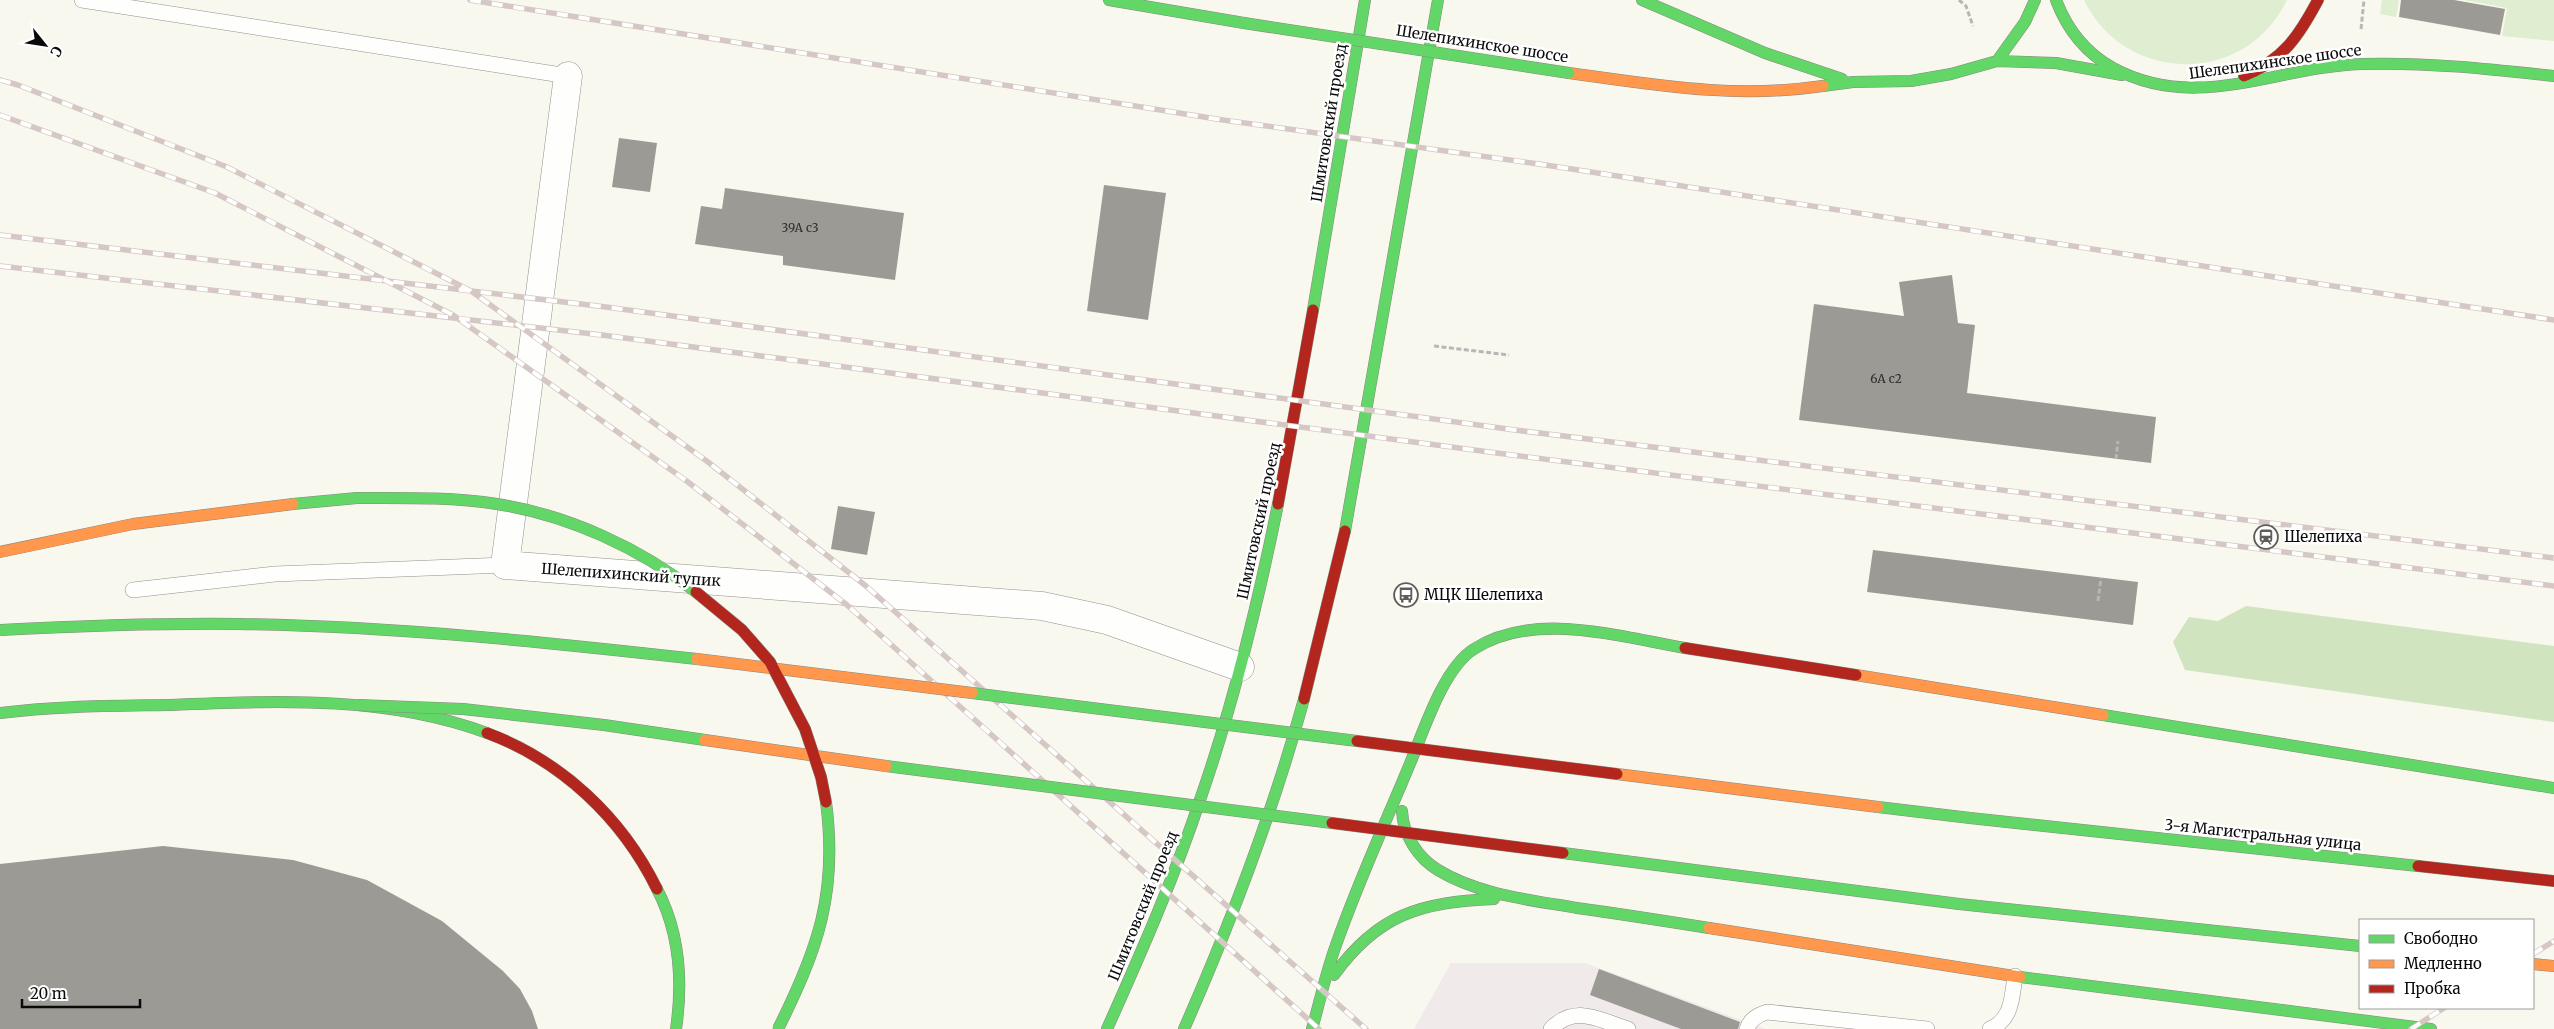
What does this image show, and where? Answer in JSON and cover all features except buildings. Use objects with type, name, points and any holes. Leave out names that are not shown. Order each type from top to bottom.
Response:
[{"type":"main road","name":"Шелепихинское шоссе","points":[[1109,0],[1244,23],[1696,91],[1783,92],[1853,82],[1911,81],[1951,74],[1997,61],[2056,63],[2122,76],[2154,87],[2187,91],[2359,64],[2506,70],[2554,76]]},
{"type":"main road","name":"Шмитовский проезд","points":[[1107,1029],[1164,898],[1188,836],[1212,764],[1240,667],[1273,532],[1293,434],[1365,0]]},
{"type":"main road","points":[[1184,1029],[1223,941],[1258,850],[1300,715],[1325,622],[1362,447],[1438,0]]},
{"type":"main road","name":"Шелепихинское шоссе","points":[[1642,0],[1728,39],[1813,72],[1853,82]]},
{"type":"main road","points":[[1997,61],[2026,22],[2035,0]]},
{"type":"main road","name":"Шелепихинское шоссе","points":[[2056,0],[2060,14],[2087,50],[2122,76]]},
{"type":"main road","points":[[2220,87],[2264,68],[2299,35],[2318,0]]},
{"type":"main road","points":[[0,552],[133,524],[253,507],[357,498],[459,499],[539,513],[606,538],[664,568],[715,605],[766,656],[797,709],[822,773],[830,824],[830,878],[818,938],[778,1029]]},
{"type":"main road","name":"3-я Магистральная улица","points":[[0,630],[130,623],[242,622],[428,632],[608,650],[898,684],[1970,818],[2554,881]]},
{"type":"main road","points":[[1312,1029],[1341,929],[1406,770],[1446,679],[1473,649],[1506,635],[1536,630],[1581,631],[2554,788]]},
{"type":"main road","points":[[0,713],[142,705],[358,704],[463,709],[604,725],[878,765],[1958,904],[2359,946]]},
{"type":"main road","points":[[358,704],[464,726],[507,742],[542,759],[571,780],[602,810],[625,837],[648,870],[665,903],[676,939],[680,980],[676,1029]]},
{"type":"main road","points":[[1406,770],[1402,817],[1410,846],[1430,866],[1463,882],[1522,899],[2015,976],[2431,1029]]},
{"type":"main road","points":[[1321,995],[1346,955],[1379,924],[1416,908],[1464,899],[1522,899]]},
{"type":"main road","points":[[2534,964],[2554,966]]},
{"type":"street","points":[[505,565],[568,76]]},
{"type":"street","name":"Шелепихинский тупик","points":[[505,565],[1042,606],[1107,620],[1240,667]]},
{"type":"lane","points":[[82,0],[568,76]]},
{"type":"lane","points":[[133,590],[275,574],[505,565]]},
{"type":"lane","points":[[1990,1029],[2002,1022],[2007,1015],[2015,976]]},
{"type":"lane","points":[[1747,1029],[1749,1023],[1756,1017],[1767,1012],[1927,1029]]},
{"type":"lane","points":[[1551,1029],[1568,1017],[1583,1015],[1628,1029]]},
{"type":"path","points":[[1959,0],[1966,6],[1973,26]]},
{"type":"path","points":[[2360,35],[2364,0]]},
{"type":"path","points":[[1434,346],[1509,355]]},
{"type":"path","points":[[2116,459],[2118,441]]},
{"type":"path","points":[[2098,602],[2101,578]]},
{"type":"shaded area","points":[[1451,963],[1585,963],[1766,1029],[1414,1029]]},
{"type":"green space","points":[[2084,0],[2287,0],[2268,28],[2244,48],[2216,60],[2186,64],[2155,60],[2127,48],[2103,28]]},
{"type":"green space","points":[[2382,0],[2399,0],[2396,17],[2380,14]]},
{"type":"green space","points":[[2464,0],[2554,0],[2554,41],[2502,36],[2507,8]]},
{"type":"green space","points":[[2246,606],[2554,646],[2554,722],[2185,670],[2173,642],[2189,617],[2218,621]]},
{"type":"railway","points":[[470,0],[1223,120],[1539,164],[2554,320]]},
{"type":"railway","points":[[0,80],[18,85],[227,167],[471,291],[708,462],[866,586],[1366,1029]]},
{"type":"railway","points":[[0,115],[215,193],[453,315],[688,482],[847,605],[1319,1029]]},
{"type":"railway","points":[[0,235],[606,307],[1515,430],[2554,558]]},
{"type":"railway","points":[[0,266],[602,335],[1512,455],[2554,586]]},
{"type":"railway","points":[[2534,953],[2554,941]]},
{"type":"railway","points":[[2411,1029],[2442,1009]]},
{"type":"traffic: fast","points":[[1109,0],[1244,23]]},
{"type":"traffic: fast","points":[[1313,310],[1365,0]]},
{"type":"traffic: fast","points":[[1345,531],[1438,0]]},
{"type":"traffic: fast","points":[[1642,0],[1765,53],[1842,79]]},
{"type":"traffic: fast","points":[[1997,61],[2025,22],[2035,0]]},
{"type":"traffic: fast","points":[[2056,0],[2060,11],[2078,39],[2103,62],[2144,81],[2175,87],[2236,84],[2297,72],[2361,64],[2433,65],[2554,76]]},
{"type":"traffic: fast","points":[[1244,23],[1569,73]]},
{"type":"traffic: fast","points":[[1823,86],[1853,82],[1911,81],[1951,74],[1997,61],[2056,63],[2122,75]]},
{"type":"traffic: fast","points":[[293,504],[357,498]]},
{"type":"traffic: fast","points":[[357,498],[462,500],[497,504],[550,516],[576,525],[627,548],[651,561],[696,592]]},
{"type":"traffic: fast","points":[[1107,1029],[1169,885],[1213,761],[1244,652],[1278,504]]},
{"type":"traffic: fast","points":[[0,630],[148,624],[295,625],[410,631],[697,659]]},
{"type":"traffic: fast","points":[[1312,1029],[1332,955],[1362,878],[1435,702],[1463,658],[1474,649],[1498,637],[1523,631],[1550,629],[1605,633],[1685,648]]},
{"type":"traffic: fast","points":[[972,693],[1357,741]]},
{"type":"traffic: fast","points":[[1184,1029],[1218,948],[1265,825],[1304,699]]},
{"type":"traffic: fast","points":[[0,713],[104,706],[248,702],[329,703],[409,712],[487,733]]},
{"type":"traffic: fast","points":[[358,705],[463,709],[604,725],[705,740]]},
{"type":"traffic: fast","points":[[2103,715],[2554,788]]},
{"type":"traffic: fast","points":[[886,766],[1332,823]]},
{"type":"traffic: fast","points":[[778,1029],[804,973],[814,946],[827,893],[829,835],[826,802]]},
{"type":"traffic: fast","points":[[1878,807],[1970,818]]},
{"type":"traffic: fast","points":[[1402,811],[1405,829],[1413,845],[1424,859],[1438,870],[1471,885],[1524,899],[1709,928]]},
{"type":"traffic: fast","points":[[1970,818],[2418,866]]},
{"type":"traffic: fast","points":[[1563,853],[1959,904]]},
{"type":"traffic: fast","points":[[657,889],[671,923],[678,957],[679,993],[676,1029]]},
{"type":"traffic: fast","points":[[1334,975],[1367,938],[1403,915],[1423,908],[1444,904],[1494,899]]},
{"type":"traffic: fast","points":[[1959,904],[2359,946]]},
{"type":"traffic: fast","points":[[2020,977],[2431,1029]]},
{"type":"traffic: slow","points":[[1569,73],[1665,86],[1727,91],[1790,90],[1823,86]]},
{"type":"traffic: slow","points":[[0,552],[133,524],[293,504]]},
{"type":"traffic: slow","points":[[697,659],[972,693]]},
{"type":"traffic: slow","points":[[1856,675],[2103,715]]},
{"type":"traffic: slow","points":[[705,740],[886,766]]},
{"type":"traffic: slow","points":[[1617,774],[1878,807]]},
{"type":"traffic: slow","points":[[1709,928],[2020,977]]},
{"type":"traffic: slow","points":[[2534,964],[2554,966]]},
{"type":"traffic: jam","points":[[2244,76],[2258,70],[2288,46],[2297,36],[2318,0]]},
{"type":"traffic: jam","points":[[1278,504],[1313,310]]},
{"type":"traffic: jam","points":[[1304,699],[1345,531]]},
{"type":"traffic: jam","points":[[696,592],[742,630],[770,662],[805,729],[821,777],[826,802]]},
{"type":"traffic: jam","points":[[1685,648],[1856,675]]},
{"type":"traffic: jam","points":[[487,733],[540,759],[565,776],[587,795],[608,816],[626,839],[643,863],[657,889]]},
{"type":"traffic: jam","points":[[1357,741],[1617,774]]},
{"type":"traffic: jam","points":[[1332,823],[1563,853]]},
{"type":"traffic: jam","points":[[2418,866],[2554,881]]},
{"type":"place","name":"Шелепиха","points":[[2266,537]]},
{"type":"place","name":"МЦК Шелепиха","points":[[1406,595]]}]
